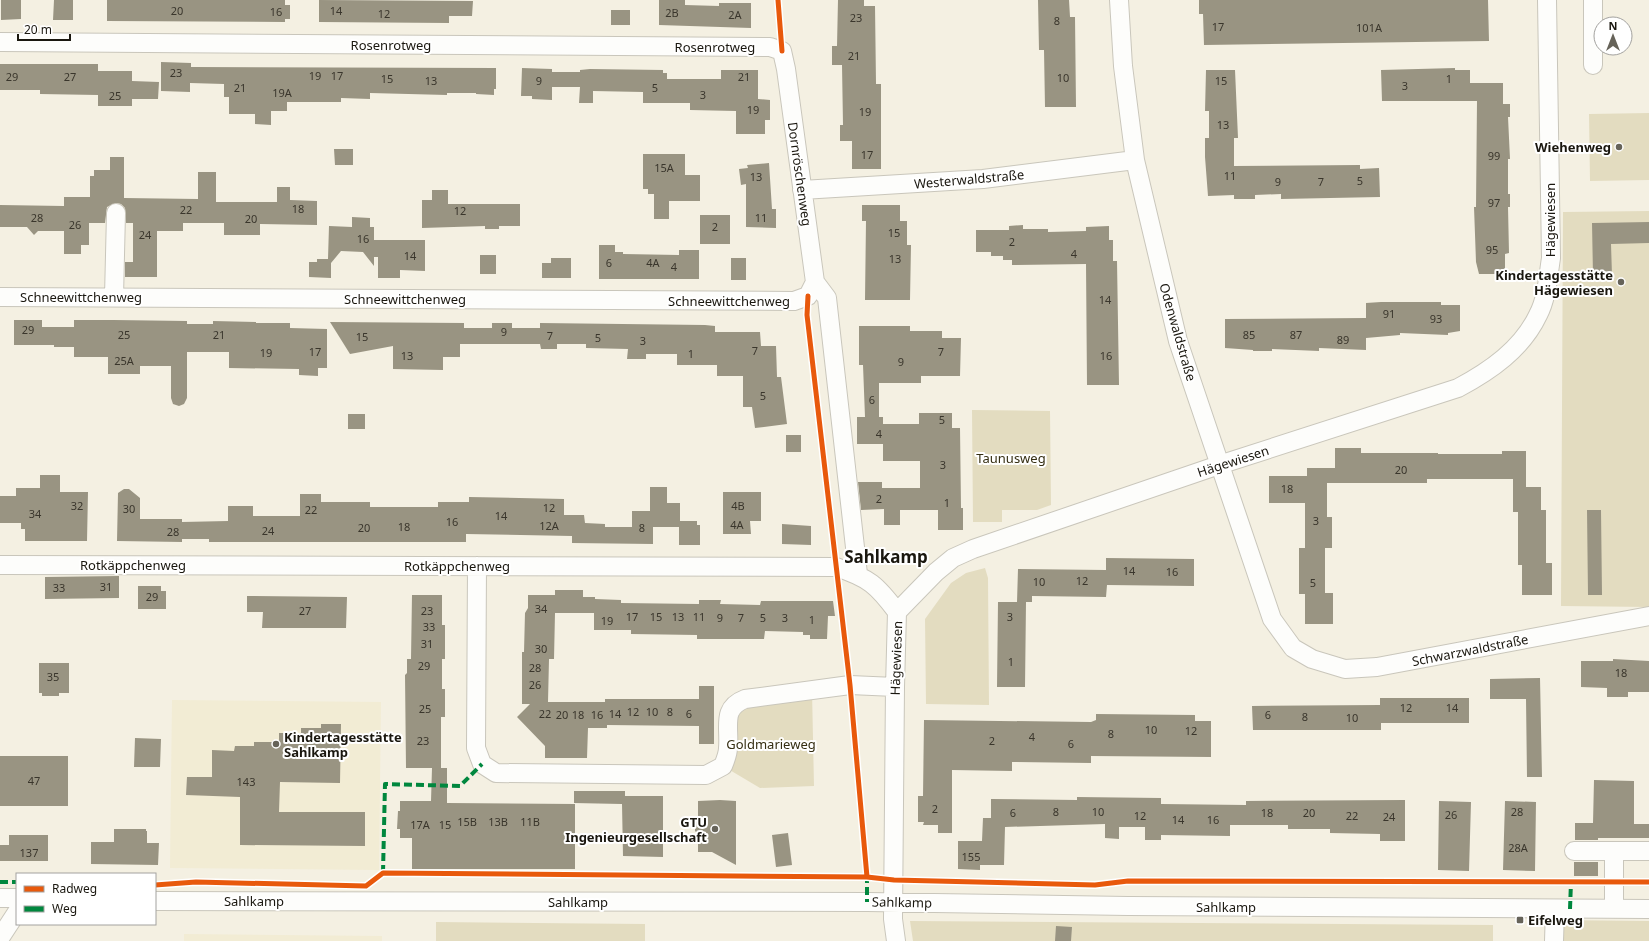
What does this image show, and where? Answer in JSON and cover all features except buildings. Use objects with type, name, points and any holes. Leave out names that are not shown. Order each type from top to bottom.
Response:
[{"type":"street","name":"Odenwaldstraße","points":[[1119,0],[1123,66],[1135,160],[1178,341],[1272,619],[1293,648]]},
{"type":"street","name":"Hägewiesen","points":[[896,941],[893,902],[897,612],[936,572],[953,558],[973,549],[1219,465],[1458,388],[1486,373],[1508,355],[1527,333],[1539,314],[1545,294],[1551,258],[1547,0]]},
{"type":"street","points":[[1593,0],[1593,65]]},
{"type":"street","name":"Rosenrotweg","points":[[0,42],[770,47],[782,51]]},
{"type":"street","name":"Dornröschenweg","points":[[782,51],[786,69],[802,190],[812,289]]},
{"type":"street","name":"Westerwaldstraße","points":[[802,190],[983,179],[1135,160]]},
{"type":"street","points":[[114,297],[116,213]]},
{"type":"street","points":[[812,289],[827,298],[858,574]]},
{"type":"street","name":"Schneewittchenweg","points":[[0,297],[794,301],[812,289]]},
{"type":"street","name":"Rotkäppchenweg","points":[[0,565],[836,567],[858,574],[881,590],[897,612]]},
{"type":"street","points":[[477,566],[476,748],[482,764],[496,773],[706,775],[723,766],[728,750],[729,713],[737,702],[745,699],[850,685],[895,687]]},
{"type":"street","name":"Schwarzwaldstraße","points":[[1293,648],[1312,659],[1345,669],[1377,667],[1649,616]]},
{"type":"street","points":[[1574,851],[1649,851]]},
{"type":"street","points":[[1614,851],[1614,909]]},
{"type":"street","points":[[0,898],[16,898]]},
{"type":"street","name":"Sahlkamp","points":[[156,901],[893,902],[1136,906],[1649,909]]},
{"type":"street","points":[[1554,941],[1555,909]]},
{"type":"street","points":[[0,938],[16,914]]},
{"type":"shaded area","name":"Kindertagesstätte Sahlkamp","points":[[172,700],[381,702],[379,870],[170,868]]},
{"type":"shaded area","points":[[184,934],[382,936],[382,941],[184,941]]},
{"type":"green space","name":"Wiehenweg","points":[[1649,113],[1649,180],[1590,181],[1589,114]]},
{"type":"green space","points":[[1649,211],[1649,607],[1561,606],[1563,212]]},
{"type":"green space","name":"Taunusweg","points":[[972,410],[1050,411],[1051,505],[1037,510],[1002,510],[1002,522],[973,522]]},
{"type":"green space","points":[[985,568],[988,578],[989,705],[926,704],[925,619],[951,583],[966,573]]},
{"type":"green space","name":"Goldmarieweg","points":[[812,690],[814,786],[760,788],[723,766],[729,713]]},
{"type":"green space","points":[[1554,920],[1649,921],[1649,941],[1554,941]]},
{"type":"green space","points":[[910,921],[1493,925],[1493,941],[913,941]]},
{"type":"green space","points":[[436,922],[645,924],[645,941],[436,941]]},
{"type":"marked path","points":[[383,873],[385,784],[460,786],[482,764]]},
{"type":"marked path","points":[[867,875],[867,902]]},
{"type":"marked path","points":[[0,882],[16,882]]},
{"type":"marked path","points":[[1570,909],[1571,882]]},
{"type":"cycle path","points":[[778,0],[782,51]]},
{"type":"cycle path","points":[[808,296],[807,315],[850,685],[867,877]]},
{"type":"cycle path","points":[[156,885],[196,882],[366,886],[383,873],[867,877],[894,880],[1095,885],[1128,881],[1649,882]]},
{"type":"place","name":"Wiehenweg","points":[[1619,147]]},
{"type":"place","name":"Kindertagesstätte Hägewiesen","points":[[1621,282]]},
{"type":"place","name":"Kindertagesstätte Sahlkamp","points":[[276,744]]},
{"type":"place","name":"GTU Ingenieurgesellschaft","points":[[715,829]]},
{"type":"place","name":"Eifelweg","points":[[1520,920]]},
{"type":"district","name":"Sahlkamp","points":[[886,557]]}]
